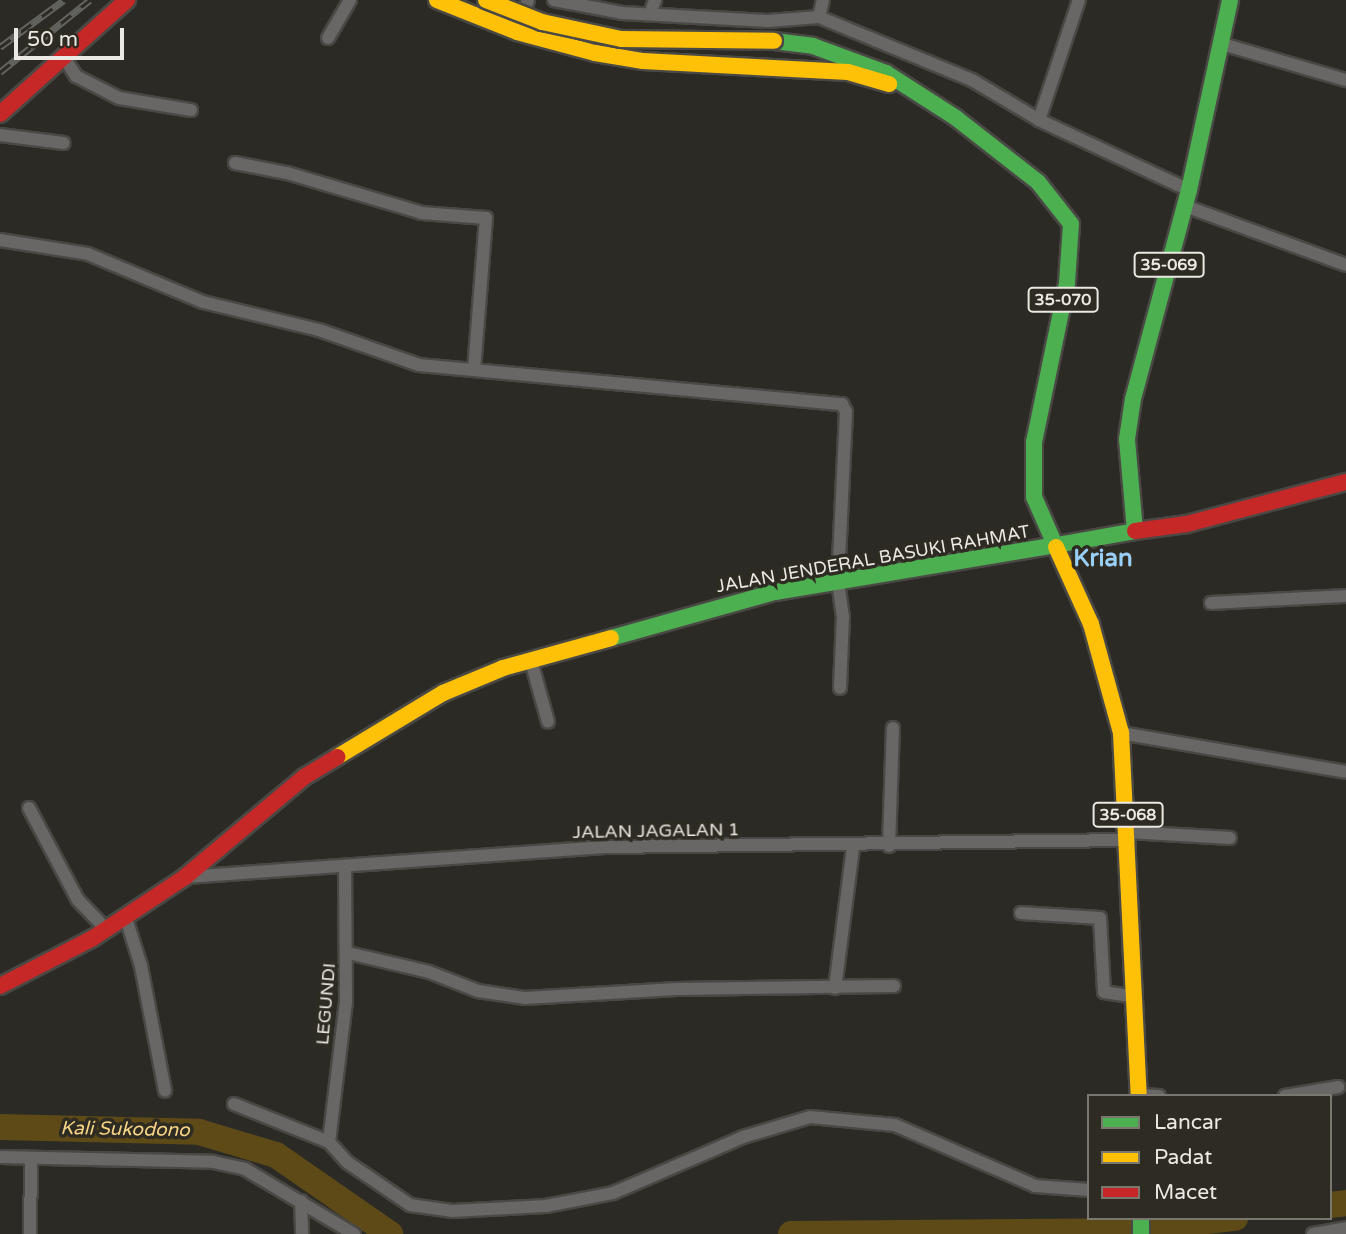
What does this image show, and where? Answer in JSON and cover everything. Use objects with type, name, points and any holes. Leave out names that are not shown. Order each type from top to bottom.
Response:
[{"type":"main road","points":[[0,114],[127,0]]},
{"type":"main road","points":[[437,0],[517,32],[643,61],[848,72],[877,78],[939,107]]},
{"type":"main road","name":"35-070","points":[[486,0],[542,22],[621,39],[774,41],[847,57],[886,73],[939,107],[1038,183],[1071,224],[1067,283],[1032,457],[1034,497],[1057,545]]},
{"type":"main road","name":"35-069","points":[[1135,531],[1126,439],[1133,399],[1187,198],[1230,0]]},
{"type":"main road","name":"JALAN JENDERAL BASUKI RAHMAT","points":[[0,986],[106,929],[185,877],[304,777],[443,693],[531,661],[695,611],[838,582],[1187,524],[1346,482]]},
{"type":"main road","name":"35-068","points":[[1057,545],[1102,657],[1121,733],[1129,836],[1139,1094]]},
{"type":"street","points":[[328,38],[350,0]]},
{"type":"street","points":[[554,0],[597,11],[650,15],[768,21],[819,18],[972,80],[1039,120],[1187,198],[1346,265]]},
{"type":"street","points":[[650,15],[655,0]]},
{"type":"street","points":[[819,18],[823,0]]},
{"type":"street","points":[[1039,120],[1079,0]]},
{"type":"street","points":[[517,32],[526,4]]},
{"type":"street","points":[[1222,44],[1346,80]]},
{"type":"street","points":[[63,56],[76,76],[119,97],[191,110]]},
{"type":"street","points":[[0,135],[63,143]]},
{"type":"street","points":[[235,163],[287,173],[422,212],[486,218],[474,370]]},
{"type":"street","points":[[0,240],[88,254],[203,302],[319,330],[419,365],[842,404],[846,412],[838,582],[842,616],[840,688]]},
{"type":"street","points":[[1211,603],[1346,596]]},
{"type":"street","points":[[531,661],[548,722]]},
{"type":"street","points":[[890,846],[893,729]]},
{"type":"street","points":[[1121,733],[1346,772]]},
{"type":"street","points":[[29,808],[78,900],[106,929]]},
{"type":"street","name":"JALAN JAGALAN 1","points":[[185,877],[345,869],[606,847],[853,847],[1129,836],[1230,838]]},
{"type":"street","points":[[835,988],[853,847]]},
{"type":"street","name":"LEGUNDI","points":[[329,1142],[348,953],[345,869]]},
{"type":"street","points":[[1021,913],[1100,918],[1104,992],[1135,996]]},
{"type":"street","points":[[125,915],[141,966],[165,1091]]},
{"type":"street","points":[[348,953],[429,972],[478,991],[525,998],[677,989],[894,986]]},
{"type":"street","points":[[1297,1094],[1338,1087]]},
{"type":"street","points":[[234,1104],[329,1142],[347,1162],[410,1205],[452,1211],[546,1206],[613,1193],[743,1137],[810,1117],[895,1125],[1035,1186],[1087,1190]]},
{"type":"street","points":[[0,1157],[31,1160],[213,1162],[245,1169],[354,1234]]},
{"type":"street","points":[[30,1234],[31,1160]]},
{"type":"street","points":[[301,1201],[302,1234]]},
{"type":"street","points":[[1313,1234],[1346,1228]]},
{"type":"waterway","name":"Kali Sukodono","points":[[0,1127],[199,1132],[276,1155],[390,1234]]},
{"type":"waterway","name":"Kali Sukodono","points":[[1332,1205],[1346,1203]]},
{"type":"waterway","name":"Kali Sukodono","points":[[791,1234],[1117,1231],[1217,1220]]},
{"type":"railway","points":[[0,47],[64,0]]},
{"type":"railway","points":[[0,72],[90,0]]},
{"type":"traffic: fast","points":[[1057,545],[1135,531],[1127,439],[1133,399],[1189,190],[1230,0]]},
{"type":"traffic: fast","points":[[774,41],[813,46],[886,73],[956,118],[1038,182],[1071,224],[1067,283],[1034,442],[1034,497],[1056,547]]},
{"type":"traffic: fast","points":[[611,638],[775,592],[1057,545]]},
{"type":"traffic: fast","points":[[1141,1220],[1141,1234]]},
{"type":"traffic: slow","points":[[437,0],[517,32],[595,53],[643,61],[848,72],[889,84]]},
{"type":"traffic: slow","points":[[486,0],[542,22],[621,39],[774,41]]},
{"type":"traffic: slow","points":[[1056,547],[1091,624],[1121,733],[1139,1094]]},
{"type":"traffic: slow","points":[[337,757],[443,693],[503,668],[611,638]]},
{"type":"traffic: jam","points":[[0,114],[127,0]]},
{"type":"traffic: jam","points":[[1135,531],[1187,524],[1346,482]]},
{"type":"traffic: jam","points":[[0,986],[93,938],[185,877],[304,777],[337,757]]},
{"type":"district","name":"Krian","points":[[1103,559]]}]
